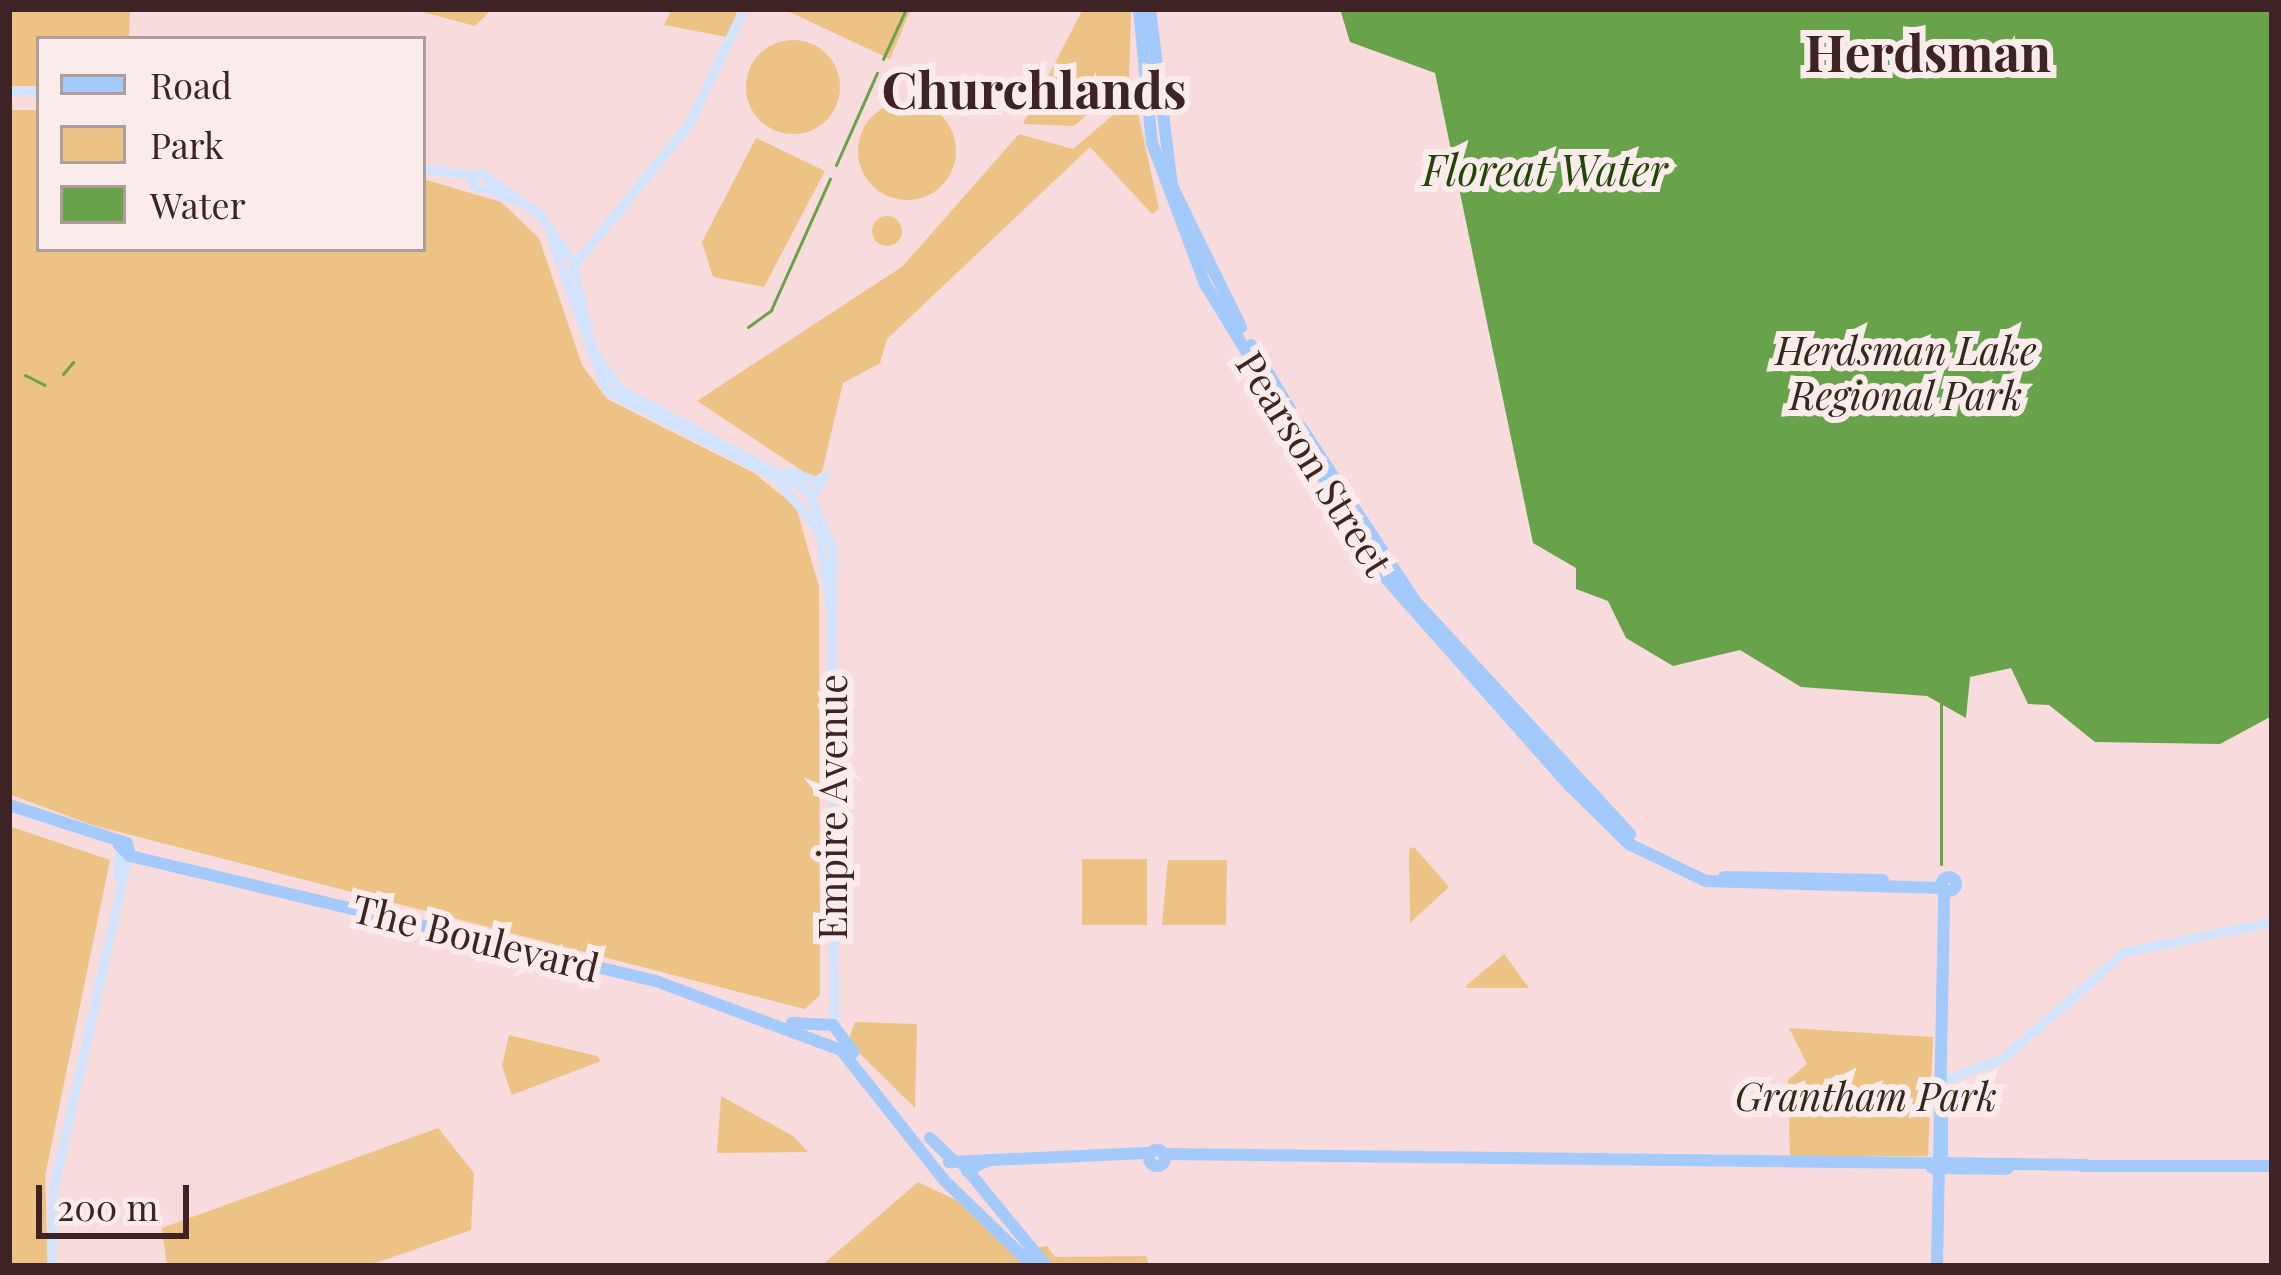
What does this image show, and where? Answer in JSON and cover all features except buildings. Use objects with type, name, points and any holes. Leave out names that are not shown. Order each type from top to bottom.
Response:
[{"type":"main road","points":[[568,263],[586,257],[689,124],[736,37],[741,9]]},
{"type":"main road","name":"Pearson Street","points":[[1139,9],[1152,143],[1204,284],[1383,574],[1629,839]]},
{"type":"main road","name":"Pearson Street","points":[[1150,9],[1167,166],[1213,280],[1390,569],[1629,839]]},
{"type":"main road","name":"Empire Avenue","points":[[426,172],[487,183],[536,219],[568,263],[608,391],[797,495],[820,536],[831,613]]},
{"type":"main road","name":"Empire Avenue","points":[[568,263],[592,350],[620,390],[784,469],[812,498],[835,558],[827,1027]]},
{"type":"main road","points":[[784,469],[819,477],[812,498]]},
{"type":"main road","name":"The Boulevard","points":[[9,807],[124,852],[827,1027]]},
{"type":"main road","points":[[1629,839],[1692,868],[1757,879],[1946,886]]},
{"type":"main road","points":[[1629,839],[1706,880],[1774,889],[1946,886]]},
{"type":"main road","points":[[51,1266],[52,1190],[124,852]]},
{"type":"main road","name":"The Boulevard","points":[[124,852],[656,981],[831,1047]]},
{"type":"main road","points":[[1757,879],[1774,889]]},
{"type":"main road","points":[[1937,918],[1946,886]]},
{"type":"main road","points":[[1938,1084],[1946,886]]},
{"type":"main road","points":[[1899,888],[1932,894],[1937,918],[1939,1266]]},
{"type":"main road","points":[[1938,1084],[2003,1058],[2123,952],[2272,924]]},
{"type":"main road","points":[[815,1043],[827,1027]]},
{"type":"main road","points":[[827,1027],[831,1047],[1034,1266]]},
{"type":"main road","points":[[827,1027],[961,1166],[1046,1266]]},
{"type":"main road","points":[[942,1171],[961,1166],[1157,1158],[2272,1166]]},
{"type":"main road","points":[[955,1185],[961,1166]]},
{"type":"green space","points":[[9,9],[130,9],[129,36],[36,36],[36,86],[9,86]]},
{"type":"green space","points":[[411,9],[492,9],[475,26]]},
{"type":"green space","points":[[672,9],[737,9],[735,25],[727,37],[664,25]]},
{"type":"green space","points":[[783,9],[911,9],[890,59]]},
{"type":"green space","points":[[1083,9],[1131,9],[1129,77],[1074,126],[1023,124]]},
{"type":"green space","points":[[793,40],[811,43],[826,54],[837,69],[837,105],[826,120],[811,131],[793,134],[775,131],[760,120],[749,105],[746,87],[749,69],[760,54],[775,43]]},
{"type":"green space","points":[[907,102],[926,105],[942,116],[953,132],[953,170],[942,186],[926,197],[907,200],[888,197],[872,186],[861,170],[858,151],[861,132],[872,116],[888,105]]},
{"type":"green space","points":[[1126,104],[1138,113],[1159,209],[1152,214],[1090,147],[887,339],[880,363],[843,383],[822,472],[813,478],[697,401],[903,266],[1019,134],[1073,149]]},
{"type":"green space","points":[[9,110],[36,110],[36,252],[426,252],[426,180],[501,202],[539,238],[582,365],[607,399],[754,473],[796,507],[819,587],[820,995],[805,1009],[92,825],[9,794]]},
{"type":"green space","points":[[756,138],[825,171],[764,287],[713,277],[702,242]]},
{"type":"green space","points":[[887,216],[898,220],[902,231],[898,242],[887,246],[876,242],[872,231],[876,220]]},
{"type":"green space","points":[[9,826],[110,860],[45,1176],[48,1266],[9,1266]]},
{"type":"green space","points":[[1414,847],[1449,887],[1410,923],[1409,849]]},
{"type":"green space","points":[[1082,859],[1147,859],[1147,925],[1082,925]]},
{"type":"green space","points":[[1168,860],[1227,860],[1226,925],[1162,925]]},
{"type":"green space","points":[[1504,954],[1529,988],[1466,988],[1467,985]]},
{"type":"green space","points":[[855,1022],[917,1024],[915,1108],[848,1042]]},
{"type":"green space","name":"Grantham Park","points":[[1789,1028],[1933,1037],[1928,1156],[1790,1156],[1788,1080],[1807,1064]]},
{"type":"green space","points":[[509,1035],[597,1056],[601,1061],[512,1095],[502,1066]]},
{"type":"green space","points":[[721,1096],[793,1136],[808,1152],[717,1153]]},
{"type":"green space","points":[[438,1128],[474,1173],[471,1230],[367,1266],[167,1266],[162,1228]]},
{"type":"green space","points":[[918,1182],[956,1200],[1025,1266],[821,1266]]},
{"type":"green space","points":[[1047,1246],[1055,1257],[1146,1256],[1149,1266],[1054,1266],[1036,1248]]},
{"type":"water","name":"Herdsman Lake Regional Park","points":[[1340,9],[2272,9],[2272,716],[2220,744],[2095,742],[2049,705],[2028,704],[2011,668],[1970,677],[1966,718],[1927,696],[1801,687],[1740,650],[1673,666],[1626,638],[1608,601],[1576,589],[1576,568],[1533,543],[1435,73],[1350,42]]},
{"type":"waterway","points":[[883,59],[906,9]]},
{"type":"waterway","points":[[836,165],[877,73]]},
{"type":"waterway","points":[[748,327],[771,310],[830,179]]},
{"type":"waterway","points":[[63,374],[73,362]]},
{"type":"waterway","points":[[25,375],[45,385]]},
{"type":"waterway","points":[[1941,704],[1941,864]]},
{"type":"district","name":"Herdsman","points":[[1928,51]]},
{"type":"district","name":"Churchlands","points":[[1034,88]]},
{"type":"water label","name":"Floreat Water","points":[[1545,169]]}]
